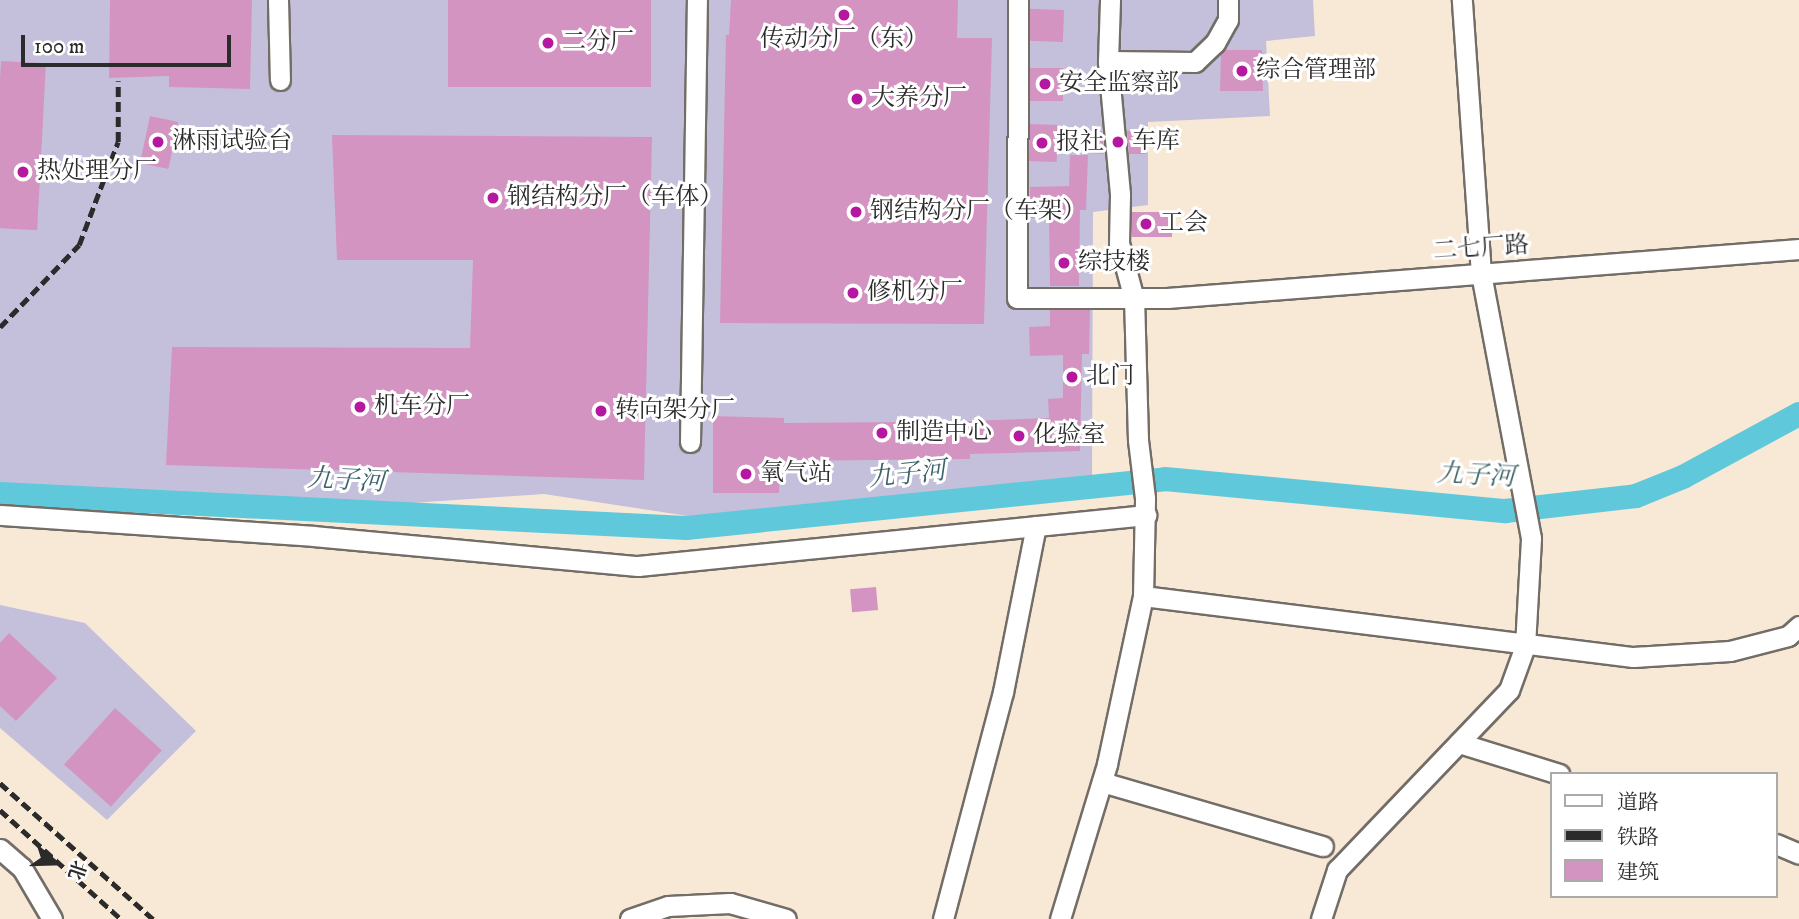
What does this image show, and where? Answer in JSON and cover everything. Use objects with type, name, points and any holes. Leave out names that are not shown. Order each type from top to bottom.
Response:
[{"type":"street","points":[[278,0],[280,80]]},
{"type":"street","points":[[690,442],[697,0]]},
{"type":"street","name":"二七厂路","points":[[1018,0],[1017,298],[1167,298],[1799,249]]},
{"type":"street","points":[[1060,919],[1102,782],[1143,596],[1146,506],[1140,466],[1134,299],[1119,243],[1120,194],[1108,61],[1110,0]]},
{"type":"street","points":[[1108,61],[1195,62],[1215,44],[1228,20],[1228,0]]},
{"type":"street","points":[[1321,919],[1337,870],[1509,690],[1525,646],[1531,538],[1519,491],[1481,274],[1462,0]]},
{"type":"street","points":[[0,515],[313,536],[638,566],[1036,526],[1146,506]]},
{"type":"street","points":[[943,919],[1003,692],[1036,526]]},
{"type":"street","points":[[1143,596],[1525,646],[1633,657],[1730,651],[1795,634]]},
{"type":"street","points":[[1459,743],[1553,772]]},
{"type":"street","points":[[1102,782],[1323,846]]},
{"type":"street","points":[[1778,845],[1799,854]]},
{"type":"street","points":[[0,849],[22,868],[52,919]]},
{"type":"street","points":[[630,919],[668,906],[730,903],[786,919]]},
{"type":"shaded area","points":[[0,0],[1313,0],[1315,36],[1266,41],[1270,116],[1148,122],[1148,205],[1093,212],[1092,481],[688,516],[544,494],[397,504],[0,483]]},
{"type":"shaded area","points":[[0,605],[85,623],[196,731],[107,820],[0,728]]},
{"type":"building","points":[[110,0],[252,0],[250,89],[169,87],[169,76],[109,78]]},
{"type":"building","name":"二分厂","points":[[448,0],[651,0],[651,87],[448,87]]},
{"type":"building","points":[[731,0],[958,0],[957,38],[992,38],[984,324],[720,323],[726,35],[729,35]]},
{"type":"building","name":"安全监察部","points":[[1030,9],[1064,10],[1063,42],[1029,41]]},
{"type":"building","name":"综合管理部","points":[[1225,50],[1262,50],[1263,91],[1220,91],[1221,54]]},
{"type":"building","name":"热处理分厂","points":[[1,61],[46,63],[37,230],[0,228]]},
{"type":"building","name":"安全监察部","points":[[1030,68],[1063,68],[1063,101],[1030,101]]},
{"type":"building","name":"淋雨试验台","points":[[150,116],[178,122],[168,169],[140,163]]},
{"type":"building","name":"报社","points":[[1030,124],[1058,125],[1057,162],[1029,161]]},
{"type":"building","points":[[1146,130],[1146,154],[1129,154],[1127,131]]},
{"type":"building","points":[[1091,131],[1102,131],[1104,154],[1090,153]]},
{"type":"building","points":[[332,135],[652,137],[644,480],[166,465],[172,347],[470,348],[473,260],[337,260]]},
{"type":"building","points":[[1070,155],[1088,155],[1086,210],[1080,210],[1079,286],[1050,286],[1049,218],[1030,218],[1030,187],[1069,186]]},
{"type":"building","name":"工会","points":[[1132,212],[1172,212],[1172,237],[1132,237]]},
{"type":"building","points":[[1050,310],[1090,310],[1089,354],[1082,354],[1080,451],[970,454],[970,459],[780,461],[779,493],[713,493],[713,416],[784,418],[784,423],[906,422],[905,444],[946,443],[944,422],[1049,418],[1048,399],[1063,398],[1063,355],[1030,356],[1029,327],[1050,326]]},
{"type":"building","points":[[876,587],[878,610],[852,612],[850,589]]},
{"type":"building","points":[[9,633],[57,678],[16,721],[0,706],[0,643]]},
{"type":"building","points":[[115,708],[162,750],[111,807],[64,764]]},
{"type":"waterway","name":"九子河","points":[[0,494],[686,528],[1165,479],[1505,511],[1636,496],[1683,477],[1799,414]]},
{"type":"railway","points":[[0,327],[79,245],[118,142],[118,81]]},
{"type":"railway","points":[[0,783],[153,919]]},
{"type":"railway","points":[[0,810],[121,919]]},
{"type":"place","name":"传动分厂（东）","points":[[844,15]]},
{"type":"place","name":"二分厂","points":[[548,43]]},
{"type":"place","name":"综合管理部","points":[[1242,71]]},
{"type":"place","name":"安全监察部","points":[[1045,84]]},
{"type":"place","name":"大养分厂","points":[[857,99]]},
{"type":"place","name":"淋雨试验台","points":[[158,142]]},
{"type":"place","name":"车库","points":[[1118,142]]},
{"type":"place","name":"报社","points":[[1042,143]]},
{"type":"place","name":"热处理分厂","points":[[23,172]]},
{"type":"place","name":"钢结构分厂（车体）","points":[[493,198]]},
{"type":"place","name":"钢结构分厂（车架）","points":[[856,212]]},
{"type":"place","name":"工会","points":[[1146,224]]},
{"type":"place","name":"综技楼","points":[[1064,263]]},
{"type":"place","name":"修机分厂","points":[[853,293]]},
{"type":"place","name":"北门","points":[[1072,377]]},
{"type":"place","name":"机车分厂","points":[[360,407]]},
{"type":"place","name":"转向架分厂","points":[[601,411]]},
{"type":"place","name":"制造中心","points":[[882,433]]},
{"type":"place","name":"化验室","points":[[1019,436]]},
{"type":"place","name":"氧气站","points":[[746,474]]}]
